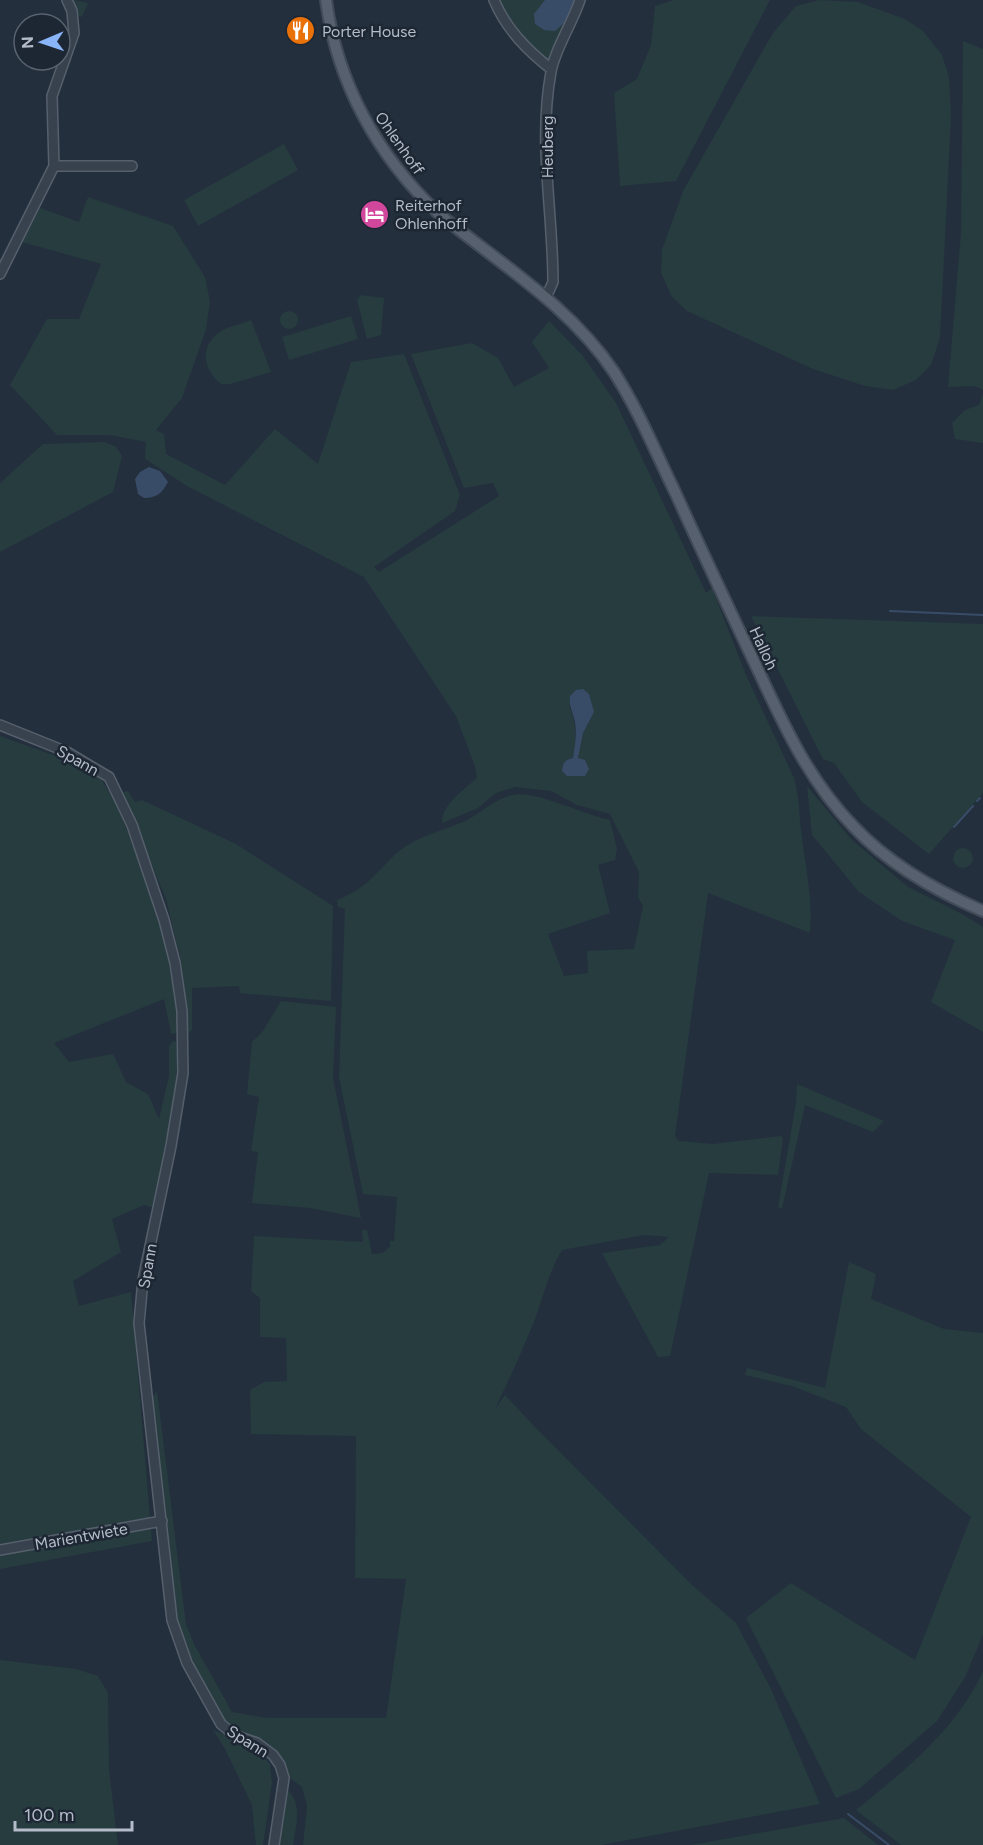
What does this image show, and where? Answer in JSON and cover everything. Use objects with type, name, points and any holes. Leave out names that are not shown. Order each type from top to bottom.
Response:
[{"type":"main road","name":"Ohlenhoff","points":[[326,0],[333,40],[353,98],[374,137],[393,163],[439,214],[545,297],[587,337]]},
{"type":"main road","name":"Halloh","points":[[587,337],[614,373],[635,408],[786,730],[811,773],[855,828],[886,855],[926,883],[983,911]]},
{"type":"street","points":[[0,273],[54,166],[52,96],[74,33],[72,11],[67,0]]},
{"type":"street","points":[[494,0],[501,17],[527,50],[551,69]]},
{"type":"street","name":"Heuberg","points":[[545,297],[553,282],[545,117],[551,69],[580,0]]},
{"type":"street","points":[[54,166],[132,166]]},
{"type":"street","name":"Spann","points":[[0,725],[67,752],[109,777],[132,825],[164,920],[175,963],[182,1011],[183,1073],[171,1146],[143,1280],[139,1323],[172,1620],[187,1663],[221,1724],[234,1735],[257,1743],[273,1755],[280,1765],[284,1778],[274,1845]]},
{"type":"street","name":"Marientwiete","points":[[0,1550],[162,1521]]},
{"type":"green space","points":[[73,0],[88,3],[82,17],[77,15]]},
{"type":"green space","points":[[498,0],[578,0],[551,65],[520,37],[507,20]]},
{"type":"green space","points":[[674,0],[770,0],[676,181],[620,186],[614,93],[637,79],[651,45],[655,6]]},
{"type":"green space","points":[[819,0],[858,2],[905,19],[923,31],[942,55],[949,77],[951,116],[940,338],[931,365],[916,380],[893,390],[865,386],[813,369],[687,311],[672,297],[661,273],[662,250],[683,191],[773,33],[796,6]]},
{"type":"green space","points":[[963,41],[983,49],[983,390],[975,386],[948,387],[961,233]]},
{"type":"green space","points":[[284,144],[298,170],[198,226],[184,200]]},
{"type":"green space","points":[[88,197],[173,226],[205,277],[210,302],[206,329],[182,398],[156,430],[164,434],[166,454],[225,485],[275,429],[318,464],[351,362],[404,354],[460,495],[455,511],[374,567],[379,572],[499,496],[493,483],[464,488],[411,354],[472,343],[498,358],[514,387],[549,368],[532,342],[549,321],[583,356],[616,403],[706,593],[712,588],[746,675],[794,778],[810,894],[811,920],[810,933],[708,893],[675,1136],[679,1141],[713,1144],[781,1136],[783,1139],[778,1175],[709,1173],[670,1356],[658,1357],[602,1253],[660,1245],[669,1237],[644,1235],[562,1250],[550,1274],[526,1342],[495,1409],[505,1395],[692,1585],[736,1623],[771,1689],[820,1804],[601,1845],[303,1845],[307,1806],[302,1787],[286,1775],[276,1752],[238,1732],[225,1722],[199,1679],[181,1635],[174,1605],[151,1399],[157,1391],[186,1624],[194,1644],[232,1712],[267,1718],[386,1718],[406,1579],[355,1578],[356,1436],[251,1434],[250,1390],[264,1382],[287,1381],[286,1338],[260,1337],[260,1298],[251,1291],[254,1236],[363,1242],[362,1230],[367,1230],[372,1254],[382,1253],[390,1247],[390,1241],[394,1241],[397,1197],[363,1194],[339,1077],[345,909],[338,907],[337,900],[364,885],[398,852],[412,842],[467,820],[505,797],[522,794],[547,799],[610,820],[617,849],[615,860],[598,865],[610,913],[548,934],[564,976],[588,973],[587,951],[634,949],[643,906],[638,897],[639,872],[610,814],[577,805],[551,791],[515,787],[496,793],[478,808],[442,823],[449,804],[477,778],[475,766],[456,716],[364,577],[187,486],[145,459],[146,442],[110,435],[57,435],[10,385],[47,319],[79,319],[101,264],[22,242],[40,208],[79,222]],"holes":[[[569,706],[594,712],[583,733],[578,758],[585,776],[567,776],[562,768],[565,762],[573,758],[575,738],[575,725]]]},
{"type":"green space","points":[[361,295],[384,298],[381,335],[367,339],[357,300]]},
{"type":"green space","points":[[289,311],[295,314],[298,320],[295,326],[289,329],[283,326],[280,320],[283,314]]},
{"type":"green space","points":[[351,316],[358,339],[289,360],[282,337]]},
{"type":"green space","points":[[251,320],[271,372],[230,384],[221,384],[208,367],[207,347],[219,332]]},
{"type":"green space","points":[[983,394],[983,443],[955,439],[952,423],[965,410],[979,405]]},
{"type":"green space","points":[[105,442],[116,447],[122,456],[113,492],[0,552],[0,483],[43,444]]},
{"type":"green space","points":[[751,616],[983,624],[983,793],[929,854],[862,802],[834,763],[823,759]]},
{"type":"green space","points":[[0,736],[53,755],[101,779],[118,806],[164,930],[179,1028],[175,1034],[171,1033],[164,999],[54,1043],[69,1062],[113,1054],[126,1082],[148,1094],[159,1119],[169,1076],[169,1046],[173,1041],[179,1042],[178,1079],[154,1208],[144,1205],[112,1219],[121,1252],[73,1281],[79,1306],[131,1292],[152,1541],[0,1569]]},
{"type":"green space","points":[[807,786],[852,840],[908,887],[983,927],[983,1032],[931,1002],[955,940],[902,921],[859,892],[812,835]]},
{"type":"green space","points":[[128,791],[135,802],[142,800],[236,844],[333,906],[331,1001],[240,993],[239,986],[192,988],[192,1030],[188,1033],[180,957],[166,899],[122,792]]},
{"type":"green space","points":[[963,848],[970,851],[973,858],[970,865],[963,868],[956,865],[953,858],[956,851]]},
{"type":"green space","points":[[281,1001],[336,1007],[333,1078],[361,1218],[310,1208],[252,1203],[258,1152],[251,1151],[259,1097],[247,1094],[252,1042],[263,1031]]},
{"type":"green space","points":[[797,1084],[884,1121],[873,1132],[805,1105],[782,1209],[778,1207],[796,1103]]},
{"type":"green space","points":[[849,1262],[876,1274],[871,1299],[944,1329],[983,1333],[983,1635],[965,1677],[937,1721],[859,1789],[836,1798],[746,1618],[791,1583],[915,1660],[971,1517],[861,1429],[846,1407],[792,1386],[745,1375],[747,1368],[825,1388]]},
{"type":"green space","points":[[0,1660],[76,1669],[98,1676],[108,1693],[109,1770],[118,1845],[0,1845]]},
{"type":"green space","points":[[983,1671],[983,1845],[901,1845],[856,1810],[928,1748],[959,1712]]},
{"type":"green space","points":[[213,1730],[258,1750],[270,1764],[272,1783],[263,1845],[256,1845],[252,1805],[225,1749]]},
{"type":"green space","points":[[287,1789],[297,1808],[296,1830],[293,1845],[279,1845]]},
{"type":"green space","points":[[844,1818],[878,1845],[691,1845]]},
{"type":"water","points":[[545,0],[575,0],[576,2],[570,18],[555,31],[544,30],[535,24],[534,14]]},
{"type":"water","points":[[149,467],[160,471],[168,482],[159,494],[144,498],[138,494],[135,479],[140,472]]},
{"type":"water","points":[[583,689],[589,694],[594,712],[583,733],[578,758],[585,760],[589,769],[585,776],[567,776],[562,768],[565,762],[573,758],[576,736],[570,696],[576,690]]},
{"type":"waterway","points":[[890,611],[983,615]]},
{"type":"waterway","points":[[977,801],[980,798]]},
{"type":"waterway","points":[[954,827],[973,806]]},
{"type":"waterway","points":[[848,1814],[889,1845]]},
{"type":"place","name":"Porter House","points":[[301,31]]},
{"type":"place","name":"Reiterhof Ohlenhoff","points":[[374,214]]}]
